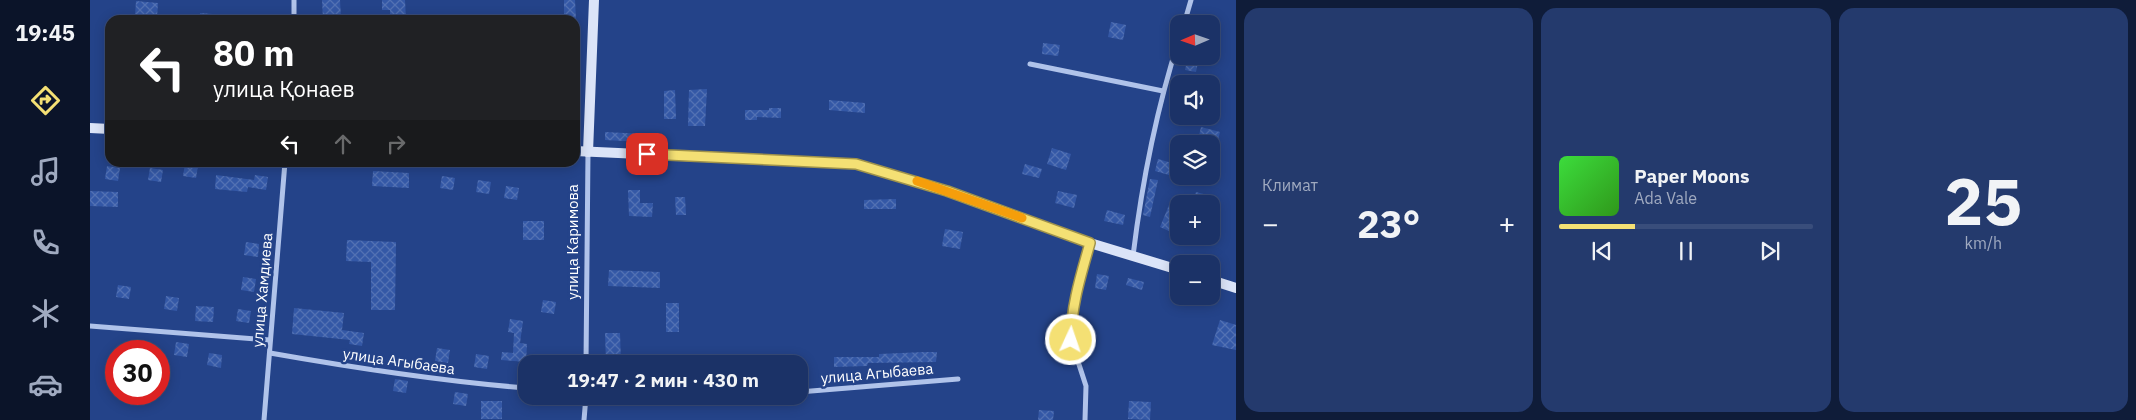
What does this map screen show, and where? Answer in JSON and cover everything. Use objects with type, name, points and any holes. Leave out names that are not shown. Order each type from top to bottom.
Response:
[{"type":"main road","name":"улица Каримова","points":[[588,152],[594,0]]},
{"type":"main road","points":[[90,128],[105,129]]},
{"type":"main road","points":[[580,151],[856,164],[947,191],[1090,243],[1170,267]]},
{"type":"main road","points":[[1220,283],[1236,288]]},
{"type":"street","points":[[294,0],[294,15]]},
{"type":"street","points":[[1187,15],[1191,0]]},
{"type":"street","points":[[1030,64],[1163,91]]},
{"type":"street","points":[[1133,256],[1140,201],[1163,91],[1171,65]]},
{"type":"street","name":"улица Каримова","points":[[586,355],[588,152]]},
{"type":"street","name":"улица Хамдиева","points":[[264,420],[285,167]]},
{"type":"street","points":[[1085,420],[1086,386],[1071,340],[1071,322],[1077,287],[1090,243]]},
{"type":"street","points":[[90,326],[270,340]]},
{"type":"street","name":"улица Агыбаева","points":[[270,353],[379,372],[454,382],[518,387]]},
{"type":"street","name":"улица Агыбаева","points":[[808,391],[958,379]]},
{"type":"street","points":[[584,420],[585,405]]},
{"type":"building","points":[[322,0],[340,0],[341,15],[323,15]]},
{"type":"building","points":[[382,0],[405,0],[406,15],[390,15],[390,10],[382,10]]},
{"type":"building","points":[[564,0],[575,0],[576,15],[564,15]]},
{"type":"building","points":[[136,1],[158,3],[157,15],[135,15]]},
{"type":"building","points":[[200,13],[225,15],[200,15]]},
{"type":"building","points":[[1111,22],[1126,25],[1123,40],[1108,37]]},
{"type":"building","points":[[1043,43],[1060,45],[1058,56],[1042,54]]},
{"type":"building","points":[[1186,65],[1198,65],[1196,72],[1185,70]]},
{"type":"building","points":[[707,89],[705,126],[688,126],[689,90]]},
{"type":"building","points":[[675,90],[676,119],[664,119],[664,91]]},
{"type":"building","points":[[829,100],[865,103],[865,113],[829,110]]},
{"type":"building","points":[[769,108],[781,108],[781,118],[757,117],[757,120],[745,120],[745,110],[769,110]]},
{"type":"building","points":[[1201,127],[1220,132],[1219,135],[1199,135]]},
{"type":"building","points":[[605,132],[644,134],[644,142],[605,140]]},
{"type":"building","points":[[1052,148],[1071,154],[1066,170],[1047,164]]},
{"type":"building","points":[[1158,159],[1170,162],[1170,175],[1155,171]]},
{"type":"building","points":[[1025,164],[1042,169],[1039,178],[1022,174]]},
{"type":"building","points":[[107,167],[120,168],[118,181],[105,179]]},
{"type":"building","points":[[184,167],[198,167],[196,178],[183,176]]},
{"type":"building","points":[[150,168],[163,170],[161,182],[148,180]]},
{"type":"building","points":[[373,171],[409,173],[409,188],[372,186]]},
{"type":"building","points":[[216,175],[254,180],[255,175],[268,177],[266,190],[248,187],[247,192],[215,189]]},
{"type":"building","points":[[442,176],[455,178],[453,190],[440,188]]},
{"type":"building","points":[[1150,179],[1158,180],[1150,217],[1143,215]]},
{"type":"building","points":[[478,180],[491,182],[489,194],[476,192]]},
{"type":"building","points":[[506,186],[519,188],[517,200],[504,198]]},
{"type":"building","points":[[628,190],[640,190],[640,203],[653,203],[652,217],[629,216]]},
{"type":"building","points":[[90,191],[118,192],[118,207],[90,206]]},
{"type":"building","points":[[1058,191],[1077,195],[1074,208],[1055,203]]},
{"type":"building","points":[[1196,192],[1207,195],[1195,195]]},
{"type":"building","points":[[675,197],[685,197],[686,215],[676,215]]},
{"type":"building","points":[[896,199],[896,209],[864,209],[864,200]]},
{"type":"building","points":[[1169,205],[1170,205],[1170,232],[1160,227]]},
{"type":"building","points":[[1107,210],[1125,215],[1123,225],[1104,221]]},
{"type":"building","points":[[523,221],[544,221],[544,240],[523,240]]},
{"type":"building","points":[[945,229],[963,232],[960,249],[942,246]]},
{"type":"building","points":[[347,240],[396,242],[395,310],[371,310],[371,262],[346,261]]},
{"type":"building","points":[[246,242],[259,244],[258,257],[244,255]]},
{"type":"building","points":[[609,270],[660,272],[660,288],[608,286]]},
{"type":"building","points":[[1097,274],[1109,276],[1106,290],[1095,288]]},
{"type":"building","points":[[243,277],[256,279],[254,292],[241,290]]},
{"type":"building","points":[[1128,278],[1144,282],[1142,290],[1126,285]]},
{"type":"building","points":[[118,285],[131,287],[129,299],[116,297]]},
{"type":"building","points":[[166,296],[179,298],[177,311],[164,309]]},
{"type":"building","points":[[543,300],[556,302],[554,314],[541,312]]},
{"type":"building","points":[[666,303],[679,303],[679,332],[666,332]]},
{"type":"building","points":[[196,306],[214,307],[213,322],[195,321]]},
{"type":"building","points":[[294,308],[344,313],[342,330],[364,333],[362,346],[349,344],[350,340],[292,334]]},
{"type":"building","points":[[238,309],[251,311],[249,323],[236,321]]},
{"type":"building","points":[[510,319],[523,321],[520,343],[527,344],[526,355],[518,355],[518,361],[501,360],[502,352],[513,353],[514,333],[508,332]]},
{"type":"building","points":[[1220,320],[1236,325],[1236,350],[1212,345]]},
{"type":"building","points":[[605,333],[620,333],[621,355],[606,355]]},
{"type":"building","points":[[176,342],[189,344],[187,357],[174,355]]},
{"type":"building","points":[[437,348],[450,350],[448,363],[435,361]]},
{"type":"building","points":[[937,352],[936,362],[868,363],[867,366],[834,367],[834,357],[879,357],[879,354]]},
{"type":"building","points":[[209,353],[222,355],[221,368],[207,365]]},
{"type":"building","points":[[476,354],[489,356],[487,369],[474,367]]},
{"type":"building","points":[[395,379],[408,381],[406,393],[393,391]]},
{"type":"building","points":[[455,392],[468,394],[466,406],[453,404]]},
{"type":"building","points":[[481,401],[502,401],[502,419],[481,419]]},
{"type":"building","points":[[1129,401],[1151,402],[1150,420],[1128,419]]},
{"type":"building","points":[[1039,410],[1054,411],[1053,420],[1038,420]]},
{"type":"slow traffic","points":[[917,181],[1022,218]]},
{"type":"route","points":[[647,154],[856,164],[947,191],[1090,243],[1077,287],[1071,322],[1071,340]]}]
